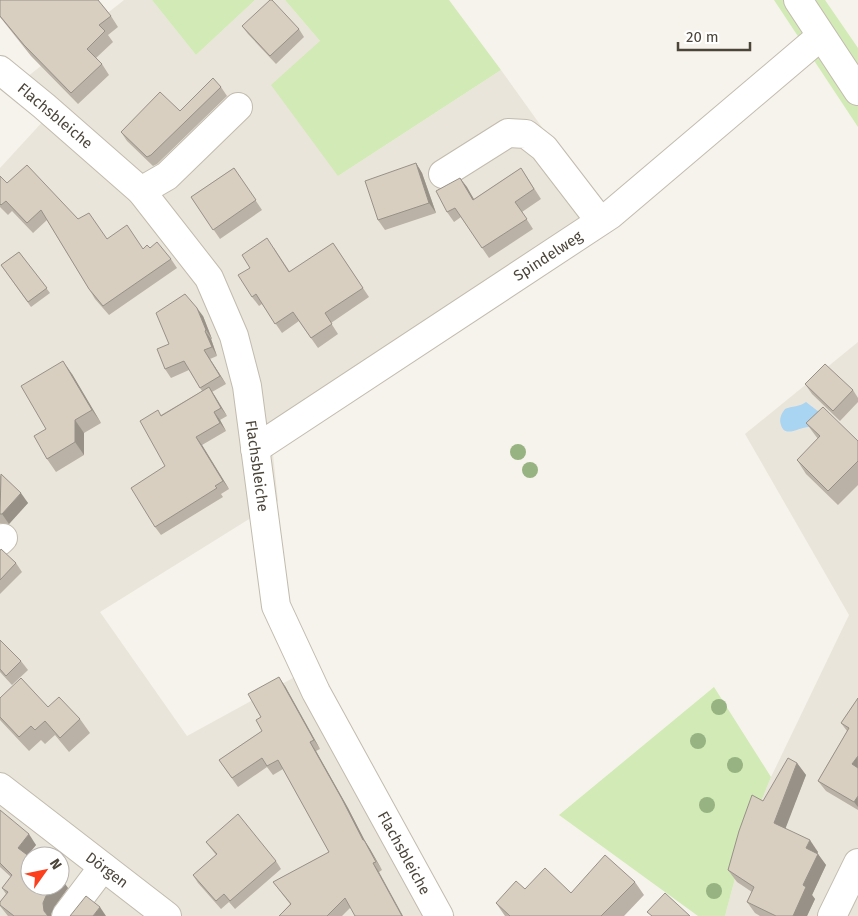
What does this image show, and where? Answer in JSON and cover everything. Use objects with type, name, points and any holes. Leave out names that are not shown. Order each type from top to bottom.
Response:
[{"type":"street","points":[[798,0],[858,91]]},
{"type":"street","name":"Spindelweg","points":[[255,450],[600,221],[821,36]]},
{"type":"street","name":"Flachsbleiche","points":[[0,70],[141,191],[209,278],[234,336],[247,386],[276,606],[316,692],[439,916]]},
{"type":"street","points":[[141,191],[167,176],[238,107]]},
{"type":"street","points":[[442,174],[508,133],[526,134],[544,148],[600,221]]},
{"type":"street","name":"Dörgen","points":[[0,787],[167,916]]},
{"type":"street","points":[[832,916],[858,863]]},
{"type":"street","points":[[66,916],[103,867]]},
{"type":"shaded area","points":[[124,0],[152,0],[196,55],[255,0],[285,0],[320,41],[338,176],[501,70],[609,221],[273,454],[278,501],[100,612],[187,736],[313,667],[455,916],[0,916],[0,168],[57,106],[27,77]]},
{"type":"shaded area","points":[[858,342],[858,916],[725,916],[745,841],[771,777],[849,615],[745,434]]},
{"type":"green space","points":[[152,0],[255,0],[196,55]]},
{"type":"green space","points":[[285,0],[449,0],[501,70],[338,176],[271,85],[320,41]]},
{"type":"green space","points":[[774,0],[825,0],[858,48],[858,127]]},
{"type":"green space","points":[[714,687],[771,777],[745,841],[725,916],[698,916],[559,815]]},
{"type":"water","points":[[806,402],[819,412],[810,427],[789,432],[783,429],[780,419],[785,409]]},
{"type":"building","points":[[0,0],[98,0],[111,16],[99,25],[105,31],[87,49],[102,64],[71,93],[24,45],[0,16]]},
{"type":"building","points":[[270,0],[299,29],[270,56],[242,26]]},
{"type":"building","points":[[213,78],[221,87],[151,155],[147,157],[121,132],[160,92],[180,111]]},
{"type":"building","points":[[416,163],[429,203],[378,220],[365,181]]},
{"type":"building","points":[[27,165],[78,219],[89,213],[107,239],[127,225],[143,249],[147,245],[150,248],[157,242],[171,259],[103,306],[89,289],[41,210],[27,223],[6,201],[0,204],[0,176],[7,183]]},
{"type":"building","points":[[234,168],[256,200],[213,230],[191,197]]},
{"type":"building","points":[[521,168],[534,189],[515,202],[527,219],[482,248],[455,208],[447,212],[436,191],[460,178],[473,200]]},
{"type":"building","points":[[267,238],[289,272],[333,243],[363,288],[325,313],[332,324],[311,338],[293,312],[275,324],[256,294],[252,297],[238,275],[250,268],[242,255]]},
{"type":"building","points":[[19,252],[47,288],[28,302],[1,265]]},
{"type":"building","points":[[185,294],[197,308],[212,347],[204,350],[220,376],[200,388],[184,361],[165,369],[157,349],[169,344],[156,313]]},
{"type":"building","points":[[63,361],[92,410],[75,420],[75,442],[47,459],[34,436],[46,429],[21,386]]},
{"type":"building","points":[[825,364],[853,390],[833,411],[805,384]]},
{"type":"building","points":[[209,387],[221,408],[214,412],[220,423],[196,437],[223,481],[215,486],[217,488],[155,527],[131,488],[165,466],[140,421],[158,410],[161,416]]},
{"type":"building","points":[[823,407],[858,441],[858,461],[828,491],[797,460],[820,436],[806,423]]},
{"type":"building","points":[[1,474],[21,493],[0,514]]},
{"type":"building","points":[[1,549],[16,563],[0,580],[0,551]]},
{"type":"building","points":[[0,640],[21,661],[6,676],[0,669]]},
{"type":"building","points":[[279,677],[314,740],[310,742],[376,862],[373,863],[402,916],[355,916],[345,898],[327,916],[279,916],[291,904],[273,882],[329,852],[278,760],[267,766],[262,758],[232,778],[219,760],[262,731],[256,720],[261,717],[248,694]]},
{"type":"building","points":[[21,678],[48,707],[59,697],[80,719],[60,738],[45,721],[35,730],[31,726],[19,737],[0,717],[0,698]]},
{"type":"building","points":[[858,698],[858,756],[852,764],[858,768],[858,796],[854,802],[818,781],[849,728],[841,723]]},
{"type":"building","points":[[788,758],[797,763],[774,823],[810,840],[806,848],[818,854],[803,885],[806,887],[793,916],[776,916],[747,902],[754,887],[728,870],[752,795],[763,801]]},
{"type":"building","points":[[0,810],[29,834],[18,848],[20,850],[20,896],[46,896],[43,903],[44,911],[48,916],[14,916],[0,905],[0,902],[8,892],[2,888],[12,875],[0,863]]},
{"type":"building","points":[[238,814],[276,861],[230,901],[224,894],[216,901],[193,875],[217,854],[206,842]]},
{"type":"building","points":[[605,855],[635,882],[601,916],[510,916],[496,903],[516,881],[525,889],[545,868],[571,893]]},
{"type":"building","points":[[665,893],[690,916],[652,916],[647,912]]},
{"type":"building","points":[[86,896],[100,907],[93,916],[70,916]]}]
